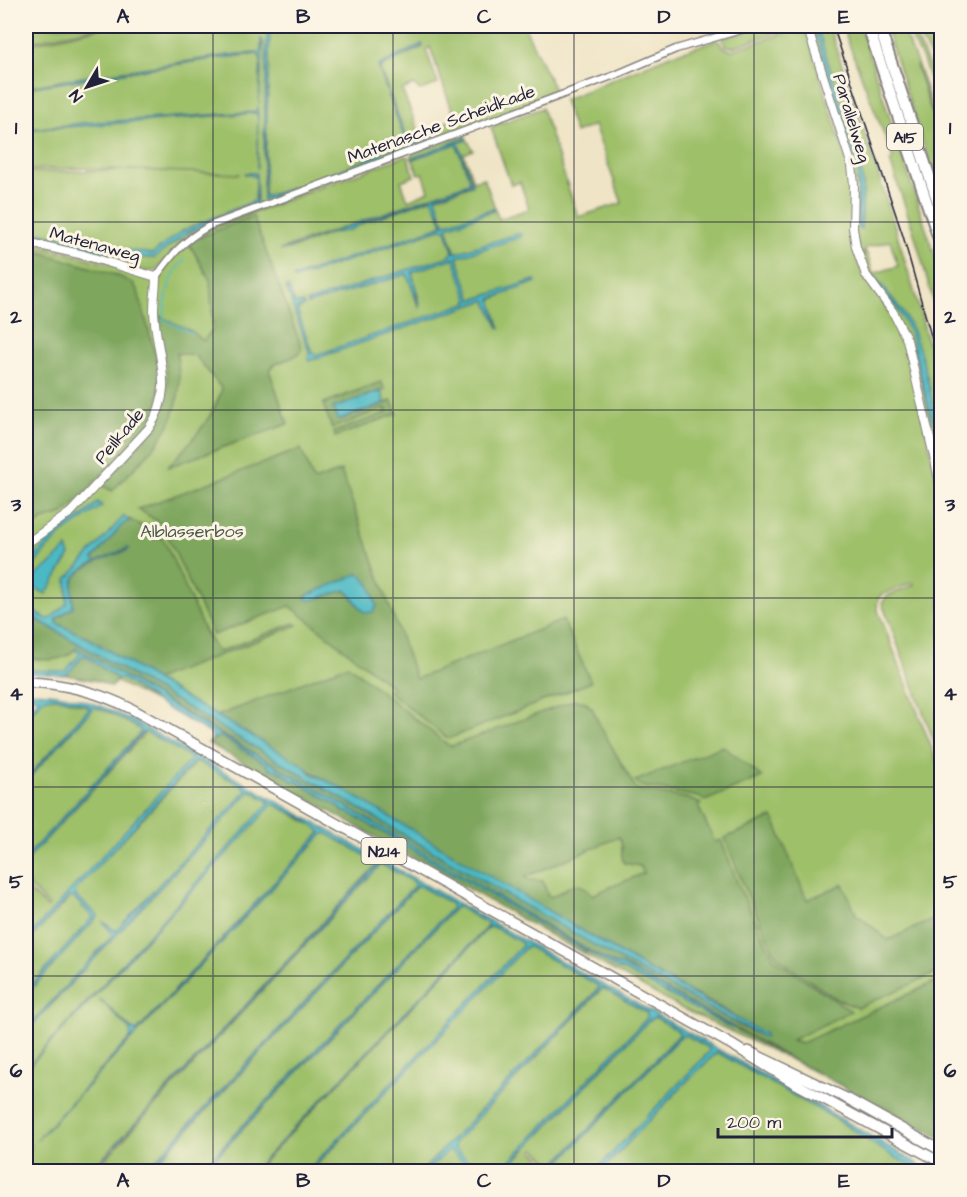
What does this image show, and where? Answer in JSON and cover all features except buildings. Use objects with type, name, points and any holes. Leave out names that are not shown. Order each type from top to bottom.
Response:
[{"type":"highway","name":"A15","points":[[868,26],[942,248]]},
{"type":"highway","name":"A15","points":[[879,26],[942,214]]},
{"type":"main road","name":"N214","points":[[26,682],[84,690],[132,709],[734,1046],[789,1080],[942,1163]]},
{"type":"main road","name":"N214","points":[[734,1046],[760,1055],[815,1082],[942,1151]]},
{"type":"street","name":"Matenasche Scheidkade","points":[[156,277],[174,252],[209,226],[615,75],[676,49],[754,26]]},
{"type":"street","name":"Parallelweg","points":[[807,26],[852,166],[853,228],[859,258],[870,282],[893,312],[907,340],[942,491]]},
{"type":"street","name":"Matenaweg","points":[[26,242],[84,255],[156,277]]},
{"type":"street","name":"Peilkade","points":[[26,544],[71,512],[149,428],[157,415],[164,390],[164,373],[154,310],[156,277]]},
{"type":"green space","points":[[26,26],[103,26],[26,43]]},
{"type":"green space","points":[[110,26],[267,26],[263,200],[325,180],[400,149],[394,149],[308,183],[264,195],[270,31],[274,26],[524,26],[557,95],[442,138],[437,125],[455,119],[430,47],[426,50],[438,84],[420,90],[413,85],[402,90],[422,139],[409,144],[379,67],[423,47],[422,44],[378,66],[406,142],[404,147],[423,142],[423,145],[187,237],[159,267],[150,272],[26,240],[26,233],[129,257],[154,258],[187,233],[257,204],[256,173],[244,174],[256,177],[255,201],[184,230],[152,254],[98,246],[26,230],[26,172],[134,170],[77,168],[26,170],[26,130],[112,122],[26,129],[26,88],[211,59],[258,54],[261,59],[260,77],[263,43],[261,40],[261,51],[258,53],[229,55],[26,87],[26,45]]},
{"type":"green space","points":[[759,26],[796,26],[733,47],[726,46],[723,41],[723,38]]},
{"type":"green space","name":"Alblasserbos","points":[[796,26],[805,26],[850,173],[854,252],[862,273],[887,309],[904,340],[928,438],[941,504],[941,760],[882,603],[887,596],[914,585],[913,582],[881,595],[877,608],[941,772],[941,1134],[217,734],[85,665],[63,672],[26,670],[26,244],[160,278],[169,262],[188,242],[190,244],[210,229],[405,156],[408,157],[414,176],[401,181],[408,200],[429,191],[423,173],[418,174],[412,153],[464,134],[473,150],[464,154],[473,181],[484,178],[495,208],[444,224],[435,198],[472,185],[470,179],[469,183],[280,250],[299,246],[432,198],[443,223],[441,226],[293,278],[443,228],[446,230],[453,251],[450,256],[308,302],[308,304],[407,274],[417,303],[420,303],[412,272],[454,258],[469,299],[466,304],[316,355],[312,353],[297,310],[304,306],[303,303],[296,304],[288,287],[286,288],[309,351],[309,361],[486,300],[500,329],[491,300],[535,280],[472,300],[457,257],[520,237],[518,234],[456,253],[447,229],[447,227],[495,210],[499,219],[529,209],[520,182],[511,185],[491,127],[542,108],[578,217],[622,203],[594,125],[575,133],[564,100],[668,56],[717,40],[726,49],[733,50],[797,29]],"holes":[[[381,382],[384,389],[381,391],[385,403],[391,401],[397,414],[387,413],[385,408],[332,428],[324,403]]]},
{"type":"green space","points":[[810,26],[813,26],[816,34],[858,170],[858,228],[861,228],[863,186],[861,169],[816,26],[829,26],[888,204],[921,315],[941,397],[941,450],[938,450],[933,437],[913,350],[870,276],[861,255],[867,254],[873,274],[898,266],[890,241],[865,248],[866,252],[860,254],[855,229],[857,188]]},
{"type":"green space","points":[[842,26],[860,26],[941,275],[941,329],[915,236],[890,161],[893,159]]},
{"type":"green space","points":[[885,26],[900,26],[928,94],[941,136],[916,65],[941,142],[941,198]]},
{"type":"green space","points":[[905,26],[941,26],[941,51],[930,55],[914,28],[912,30],[935,80],[941,113],[923,60]]},
{"type":"green space","points":[[253,216],[302,348],[295,356],[277,363],[269,370],[288,424],[168,467],[213,411],[222,389],[195,355],[177,353],[179,384],[176,406],[171,420],[155,446],[112,491],[101,485],[148,436],[163,407],[167,391],[167,374],[157,315],[193,332],[203,341],[213,329],[210,280],[188,242]]},
{"type":"green space","points":[[26,248],[116,275],[133,283],[138,291],[160,372],[158,405],[147,426],[63,514],[43,520],[26,531]]},
{"type":"green space","points":[[381,382],[385,389],[334,408],[339,420],[392,401],[397,414],[335,437],[334,432],[386,413],[387,410],[385,408],[332,428],[323,404]]},
{"type":"green space","name":"Alblasserbos","points":[[301,449],[314,481],[341,471],[416,679],[563,620],[591,682],[448,739],[388,691],[393,688],[290,606],[213,635],[167,535],[174,532],[138,509]],"holes":[[[357,574],[368,583],[377,606],[363,611],[348,592],[341,590],[338,582]]]},
{"type":"green space","points":[[129,519],[159,535],[165,542],[204,630],[218,652],[294,623],[298,625],[155,680],[88,638],[58,624],[56,619],[73,607],[72,585],[76,576],[96,562],[93,559]],"holes":[[[128,548],[127,551],[96,562]]]},
{"type":"green space","points":[[26,613],[455,865],[738,1025],[765,1038],[725,1010],[647,969],[217,716],[348,665],[452,746],[575,700],[586,702],[593,710],[635,787],[639,790],[686,798],[701,804],[698,806],[715,842],[721,840],[740,889],[774,959],[851,1011],[792,1040],[802,1043],[941,979],[941,1138],[800,1064],[622,965],[616,965],[588,950],[76,648],[66,656],[53,660],[26,656]],"holes":[[[619,837],[624,863],[640,866],[644,873],[592,895],[581,885],[572,885],[551,897],[547,894],[543,881],[529,880],[525,877]]]},
{"type":"green space","points":[[84,655],[118,679],[112,687],[98,681],[66,675]]},
{"type":"green space","points":[[48,697],[90,707],[26,779],[26,719],[43,699]]},
{"type":"green space","points":[[94,707],[109,712],[140,729],[141,732],[26,857],[26,781]]},
{"type":"green space","points":[[146,732],[192,757],[191,761],[26,939],[26,888],[47,907],[49,906],[26,883],[26,861]]},
{"type":"green space","points":[[220,736],[292,781],[296,781],[340,807],[343,812],[348,812],[397,840],[399,844],[403,844],[586,951],[584,954],[208,743]]},
{"type":"green space","points":[[723,746],[762,777],[705,801],[699,797],[641,786],[635,781]]},
{"type":"green space","points":[[197,761],[247,790],[116,931],[105,923],[112,936],[26,1029],[26,995],[98,916],[75,895],[75,890]]},
{"type":"green space","points":[[250,791],[267,799],[269,804],[26,1068],[26,1032]]},
{"type":"green space","points":[[273,803],[319,829],[320,833],[137,1031],[130,1028],[100,999],[130,1030],[131,1037],[37,1140],[322,835],[326,833],[377,864],[91,1171],[26,1171],[26,1152],[31,1146],[26,1141],[26,1069]]},
{"type":"green space","points":[[773,817],[807,900],[843,884],[857,916],[888,940],[941,916],[941,971],[857,1008],[837,999],[776,956],[744,887],[725,838]]},
{"type":"green space","points":[[381,864],[414,882],[415,885],[145,1171],[93,1172]]},
{"type":"green space","points":[[417,886],[452,904],[451,909],[199,1171],[148,1172]]},
{"type":"green space","points":[[72,896],[93,917],[26,991],[26,943]]},
{"type":"green space","points":[[457,906],[487,923],[488,926],[253,1171],[202,1172]]},
{"type":"green space","points":[[492,926],[522,943],[522,946],[307,1171],[254,1172],[488,928]]},
{"type":"green space","points":[[525,946],[599,986],[598,989],[422,1171],[310,1172]]},
{"type":"green space","points":[[586,951],[800,1064],[681,1008],[584,954]]},
{"type":"green space","points":[[603,988],[647,1013],[647,1018],[500,1171],[480,1171],[454,1148],[454,1143]]},
{"type":"green space","points":[[655,1017],[680,1034],[557,1162],[680,1037],[686,1035],[709,1048],[709,1052],[595,1171],[559,1171],[535,1149],[533,1151],[553,1171],[504,1172],[648,1021]]},
{"type":"green space","points":[[717,1052],[835,1118],[923,1171],[600,1172]]},
{"type":"green space","points":[[447,1150],[451,1150],[475,1171],[426,1172]]},
{"type":"water","points":[[267,26],[274,26],[270,31],[264,195],[308,183],[399,147],[400,150],[325,180],[263,200]]},
{"type":"water","points":[[813,26],[816,26],[819,33],[861,169],[863,186],[861,229],[858,229],[858,170]]},
{"type":"water","points":[[261,38],[263,42],[259,103],[261,59],[258,54],[211,59],[26,88],[70,79],[229,55],[258,53],[261,51]]},
{"type":"water","points":[[422,44],[423,46],[379,68],[409,143],[430,134],[435,138],[405,148],[406,142],[378,66]]},
{"type":"water","points":[[258,107],[258,116],[255,113],[26,130],[83,123],[255,112]]},
{"type":"water","points":[[465,138],[466,140],[458,143],[472,184],[436,197],[444,224],[495,208],[495,210],[447,227],[455,253],[521,234],[521,237],[457,257],[472,300],[535,280],[536,282],[491,299],[500,330],[486,300],[309,361],[309,351],[286,288],[288,287],[294,303],[303,303],[304,306],[297,310],[312,353],[316,355],[469,302],[454,258],[412,272],[420,309],[407,274],[308,304],[307,302],[450,256],[453,251],[446,230],[443,228],[294,279],[293,277],[441,226],[443,223],[432,198],[350,230],[329,234],[280,251],[469,183],[456,144],[412,158]]},
{"type":"water","points":[[244,173],[256,173],[257,204],[187,233],[154,258],[129,257],[26,233],[26,230],[98,246],[152,254],[184,230],[255,201],[256,177]]},
{"type":"water","points":[[874,276],[901,309],[913,331],[925,370],[935,422],[932,421],[910,332],[897,309],[872,277]]},
{"type":"water","points":[[381,391],[385,403],[338,420],[333,408]]},
{"type":"water","points":[[98,502],[102,506],[62,534],[26,575],[26,568],[41,549]]},
{"type":"water","points":[[124,516],[129,521],[123,524],[93,559],[96,562],[76,575],[72,585],[73,607],[56,619],[58,624],[88,638],[184,697],[303,765],[312,774],[336,785],[647,969],[765,1034],[765,1038],[620,960],[508,896],[26,613],[26,607],[50,619],[67,603],[67,579]]},
{"type":"water","points":[[67,548],[70,555],[46,594],[32,586],[33,578]]},
{"type":"water","points":[[128,548],[129,549],[122,552],[99,561]]},
{"type":"water","points":[[357,574],[361,575],[370,585],[377,606],[373,612],[363,611],[345,590],[309,601],[305,598],[308,595]]},
{"type":"water","points":[[77,648],[588,950],[616,965],[622,965],[735,1029],[614,967],[403,844],[399,844],[397,840],[348,812],[343,812],[340,807],[296,781],[292,781],[282,772],[269,769],[268,765],[220,736],[212,740],[212,734],[122,679],[118,679],[84,655],[66,675],[26,673],[26,670],[65,671],[80,654],[75,650]]},
{"type":"water","points":[[26,692],[80,699],[130,719],[828,1111],[930,1171],[921,1170],[896,1158],[834,1118],[717,1052],[601,1171],[595,1171],[709,1052],[709,1048],[686,1035],[680,1037],[558,1164],[557,1162],[680,1034],[655,1017],[648,1021],[504,1171],[500,1171],[647,1018],[647,1013],[603,988],[454,1143],[454,1148],[480,1171],[475,1171],[449,1150],[426,1171],[422,1171],[598,989],[599,986],[527,946],[310,1171],[307,1171],[522,946],[522,943],[492,926],[253,1171],[488,926],[487,923],[457,906],[202,1171],[199,1171],[451,909],[452,904],[417,886],[148,1171],[145,1171],[415,885],[414,882],[381,864],[91,1171],[376,866],[377,862],[326,833],[322,835],[37,1140],[131,1037],[130,1030],[100,999],[130,1028],[137,1031],[321,832],[302,818],[273,804],[26,1069],[270,802],[250,791],[26,1032],[26,1029],[112,936],[102,921],[116,931],[247,790],[197,761],[194,762],[76,890],[75,895],[98,916],[26,995],[26,991],[93,917],[74,898],[69,897],[26,943],[26,939],[192,758],[146,732],[143,733],[26,861],[26,857],[141,732],[140,729],[109,712],[94,707],[26,781],[90,707],[51,697],[38,704],[26,719],[26,714],[39,698],[26,696]]},
{"type":"waterway","points":[[185,259],[171,280],[163,319],[192,333]]},
{"type":"railway","points":[[833,26],[903,236],[942,375]]}]
